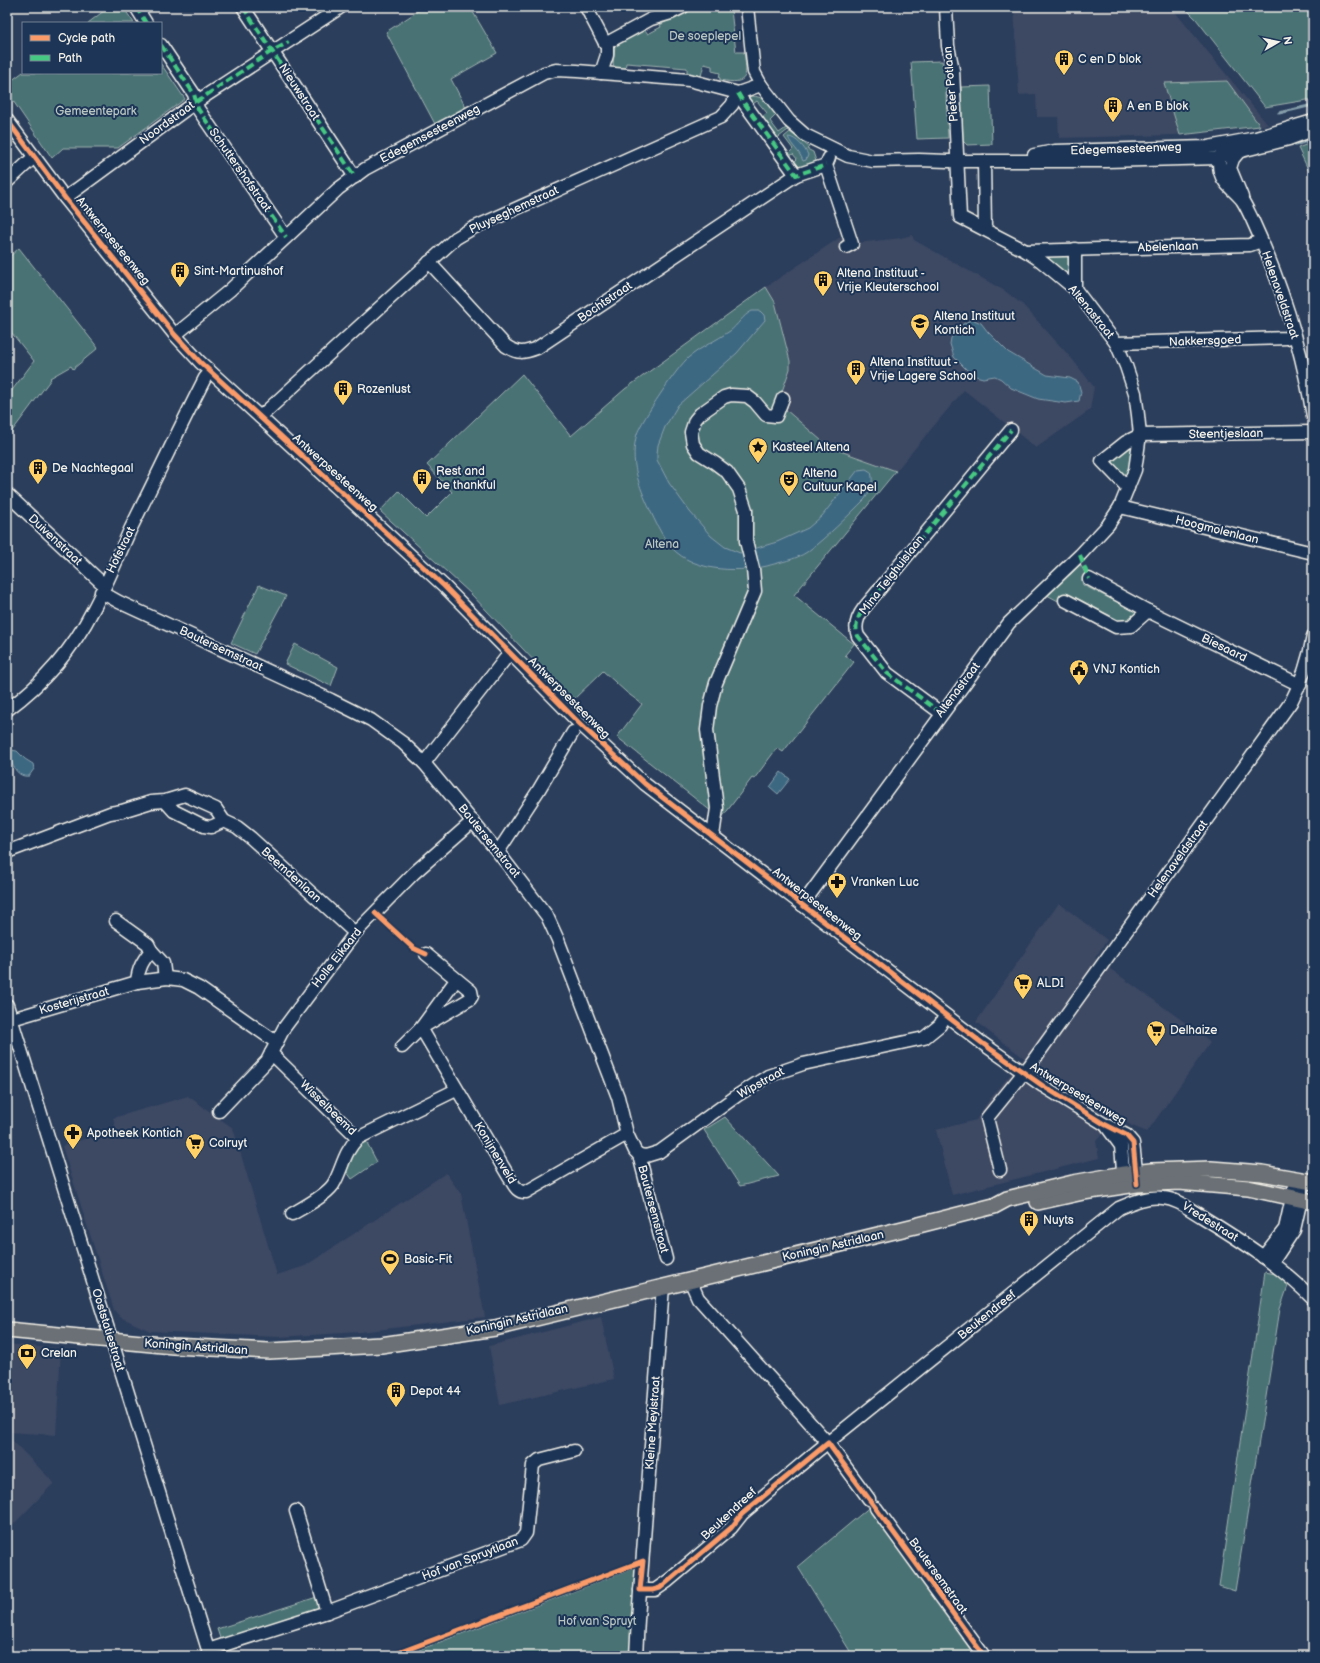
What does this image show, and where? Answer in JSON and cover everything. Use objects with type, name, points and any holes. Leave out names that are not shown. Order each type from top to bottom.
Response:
[{"type":"main road","points":[[1130,1179],[1211,1170],[1262,1173],[1304,1180]]},
{"type":"main road","name":"Koningin Astridlaan","points":[[7,1330],[112,1341],[269,1351],[381,1345],[495,1328],[994,1206],[1009,1208],[1083,1192],[1130,1179]]},
{"type":"main road","points":[[1130,1179],[1234,1186],[1302,1199]]},
{"type":"street","points":[[136,7],[145,22]]},
{"type":"street","name":"Nieuwstraat","points":[[243,7],[355,177]]},
{"type":"street","name":"Noordstraat","points":[[65,198],[196,102],[341,7]]},
{"type":"street","points":[[586,7],[605,44],[607,55],[601,73]]},
{"type":"street","points":[[605,44],[651,19],[671,14],[683,7]]},
{"type":"street","name":"Edegemsesteenweg","points":[[746,7],[754,72],[761,85],[789,121],[805,135],[833,150],[856,159],[868,161],[984,161],[1219,158],[1221,151],[1313,130]]},
{"type":"street","name":"Pieter Potlaan","points":[[946,7],[948,46],[953,70],[957,161]]},
{"type":"street","name":"Schuttershofstraat","points":[[162,46],[194,94],[198,109],[286,237]]},
{"type":"street","name":"Edegemsesteenweg","points":[[175,335],[230,290],[338,189],[370,166],[544,73],[556,70],[689,80],[738,93]]},
{"type":"street","points":[[761,85],[738,93],[796,175],[826,165]]},
{"type":"street","name":"Pluyseghemstraat","points":[[260,417],[456,238],[473,228],[721,117],[732,105],[738,93]]},
{"type":"street","name":"Antwerpsesteenweg","points":[[7,120],[65,198],[175,335],[210,372],[444,586],[580,724],[644,784],[802,905],[943,1020],[1104,1124],[1121,1131],[1133,1143],[1130,1179]]},
{"type":"street","name":"Edegemsesteenweg","points":[[1272,139],[1313,121]]},
{"type":"street","name":"Edegemsesteenweg","points":[[1020,160],[1039,153],[1055,151],[1208,147],[1236,148]]},
{"type":"street","name":"Helenaveldstraat","points":[[1236,148],[1230,168],[1242,193],[1243,201],[1281,290],[1309,388],[1313,416]]},
{"type":"street","points":[[833,150],[826,165],[852,244],[846,247]]},
{"type":"street","points":[[7,182],[34,157]]},
{"type":"street","name":"Helenaveldstraat","points":[[1219,158],[1221,173],[1229,186],[1243,201]]},
{"type":"street","name":"Altenastraat","points":[[802,905],[1008,622],[1085,551],[1108,525],[1120,507],[1134,470],[1140,435],[1135,393],[1126,366],[1116,344],[1075,289],[1026,251],[960,217],[957,161]]},
{"type":"street","points":[[984,161],[985,229]]},
{"type":"street","name":"Bochtstraat","points":[[430,262],[506,346],[519,353],[526,352],[537,348],[796,175]]},
{"type":"street","name":"Abelenlaan","points":[[1026,251],[1250,245],[1261,242]]},
{"type":"street","points":[[1075,249],[1075,289]]},
{"type":"street","name":"Nakkersgoed","points":[[1116,344],[1289,338],[1295,336]]},
{"type":"street","name":"Hofstraat","points":[[7,710],[19,701],[52,669],[69,649],[93,610],[172,444],[205,378],[210,372]]},
{"type":"street","points":[[713,836],[718,808],[707,730],[710,706],[716,683],[755,591],[752,569],[747,551],[746,510],[739,489],[727,472],[699,454],[695,449],[691,438],[692,425],[700,414],[724,397],[736,394],[747,396],[756,402],[766,415],[776,416],[783,398]]},
{"type":"street","name":"Mina Telghuislaan","points":[[941,713],[887,672],[858,636],[856,628],[857,621],[864,608],[1011,430]]},
{"type":"street","name":"Steentjeslaan","points":[[1140,435],[1313,432]]},
{"type":"street","points":[[1128,488],[1102,461],[1126,442],[1140,435]]},
{"type":"street","name":"Duivenstraat","points":[[7,494],[102,589]]},
{"type":"street","name":"Hoogmolenlaan","points":[[1120,507],[1313,554]]},
{"type":"street","name":"Biesaard","points":[[1089,579],[1148,611],[1300,685]]},
{"type":"street","name":"Bautersemstraat","points":[[102,589],[119,602],[371,720],[403,744],[424,763],[473,821],[539,904],[552,927],[618,1097],[627,1134],[635,1151],[639,1155],[666,1259]]},
{"type":"street","points":[[1065,600],[1116,627],[1131,626],[1148,611]]},
{"type":"street","name":"Helenaveldstraat","points":[[1000,1170],[987,1118],[1024,1073],[1291,702],[1300,685],[1310,656],[1313,636]]},
{"type":"street","points":[[424,763],[504,659]]},
{"type":"street","points":[[498,852],[538,791],[573,732]]},
{"type":"street","name":"Beemdenlaan","points":[[7,852],[110,812],[122,811],[151,802],[165,801],[181,795],[188,796],[216,809],[224,821],[237,827],[251,838],[355,933]]},
{"type":"street","points":[[165,801],[174,811],[204,826],[211,827],[224,821]]},
{"type":"street","name":"Holle Eikaard","points":[[219,1111],[264,1064],[284,1028],[355,933],[414,873],[473,821]]},
{"type":"street","points":[[116,921],[148,944],[151,950],[163,963],[165,978]]},
{"type":"street","points":[[137,982],[137,974],[141,964],[151,950]]},
{"type":"street","points":[[421,1028],[470,999],[472,996],[471,991],[426,954]]},
{"type":"street","name":"Kosterijstraat","points":[[12,1019],[137,982],[165,978],[183,980],[199,988],[274,1047]]},
{"type":"street","points":[[402,1047],[421,1028],[456,980]]},
{"type":"street","name":"Ooststatiestraat","points":[[7,1005],[209,1653]]},
{"type":"street","name":"Wipstraat","points":[[639,1155],[646,1156],[659,1152],[738,1095],[768,1076],[803,1064],[924,1038],[943,1020]]},
{"type":"street","name":"Konijnenveld","points":[[421,1028],[456,1090],[517,1190],[526,1192],[627,1134]]},
{"type":"street","name":"Wisselbeemd","points":[[274,1047],[358,1138],[456,1090]]},
{"type":"street","points":[[292,1214],[329,1189],[335,1179],[346,1152],[358,1138]]},
{"type":"street","points":[[1267,1260],[1302,1199],[1304,1180]]},
{"type":"street","name":"Beukendreef","points":[[640,1590],[655,1590],[668,1581],[732,1528],[742,1514],[1119,1208],[1143,1198],[1153,1198]]},
{"type":"street","name":"Vredestraat","points":[[1153,1198],[1164,1198],[1177,1202],[1223,1229],[1267,1260],[1313,1299]]},
{"type":"street","name":"Bautersemstraat","points":[[690,1280],[698,1298],[828,1443],[984,1656]]},
{"type":"street","name":"Kleine Meylstraat","points":[[640,1590],[663,1286]]},
{"type":"street","name":"Hof van Spruytlaan","points":[[209,1653],[327,1612],[521,1540],[526,1533],[533,1465],[539,1460],[574,1451]]},
{"type":"street","points":[[296,1511],[327,1612]]},
{"type":"street","points":[[636,1656],[640,1590]]},
{"type":"shaded area","points":[[1014,7],[1171,7],[1268,125],[1175,135],[1059,138],[1058,117],[1037,117],[1036,94],[1019,95]]},
{"type":"shaded area","points":[[788,137],[791,137],[797,141],[805,149],[808,155],[806,160],[803,161]]},
{"type":"shaded area","name":"Altena Instituut Kontich","points":[[912,235],[914,240],[1005,291],[1023,305],[1073,360],[1094,387],[1090,410],[1036,448],[964,390],[896,471],[829,447],[786,410],[781,394],[790,369],[790,361],[775,302],[766,287],[839,238],[843,237],[857,243],[901,238]]},
{"type":"shaded area","points":[[752,311],[760,311],[764,315],[765,320],[737,353],[678,405],[665,427],[658,445],[657,460],[669,483],[690,512],[711,536],[725,547],[740,553],[777,542],[808,528],[822,516],[858,470],[866,469],[871,472],[872,483],[865,499],[844,520],[802,555],[767,566],[754,568],[713,568],[699,565],[687,559],[676,552],[664,538],[639,483],[635,464],[635,444],[640,427],[652,406],[684,362],[699,350],[730,331],[745,315]]},
{"type":"shaded area","points":[[972,319],[981,323],[1008,352],[1047,375],[1070,378],[1078,382],[1081,392],[1079,401],[1066,403],[1038,399],[1011,388],[995,376],[983,378],[972,375],[954,357],[950,344],[951,338],[963,324]]},
{"type":"shaded area","points":[[11,750],[17,751],[33,764],[34,769],[29,776],[18,773],[9,755]]},
{"type":"shaded area","points":[[781,772],[790,779],[778,794],[770,787]]},
{"type":"shaded area","points":[[1059,903],[1107,940],[1095,958],[1204,1036],[1210,1043],[1147,1132],[1132,1126],[1118,1117],[1096,1141],[1099,1158],[952,1195],[936,1130],[976,1120],[989,1100],[1024,1058],[976,1022]]},
{"type":"shaded area","points":[[188,1096],[233,1128],[277,1275],[305,1266],[446,1173],[461,1194],[485,1317],[360,1332],[278,1337],[150,1331],[120,1317],[114,1310],[62,1146],[116,1129],[113,1118]]},
{"type":"shaded area","points":[[601,1317],[614,1379],[500,1405],[489,1346]]},
{"type":"shaded area","points":[[7,1344],[61,1349],[56,1435],[7,1432]]},
{"type":"shaded area","points":[[7,1435],[54,1483],[7,1531]]},
{"type":"green space","points":[[109,7],[123,7],[133,22],[89,22]]},
{"type":"green space","points":[[424,7],[470,7],[497,53],[451,79],[466,108],[435,124],[386,32]]},
{"type":"green space","name":"De soeplepel","points":[[693,7],[728,7],[728,10],[731,10],[736,52],[744,52],[746,73],[742,80],[720,80],[720,73],[712,71],[712,66],[704,64],[701,76],[687,75],[687,68],[626,63],[625,70],[618,69],[613,65],[615,46],[645,30],[648,34],[661,27],[660,25]]},
{"type":"green space","points":[[1184,7],[1313,7],[1313,99],[1265,107],[1196,19]]},
{"type":"green space","points":[[942,61],[945,73],[948,138],[917,139],[911,62]]},
{"type":"green space","name":"Gemeentepark","points":[[162,65],[185,99],[118,148],[63,148],[52,158],[7,92],[7,84],[22,73],[22,74],[162,74]]},
{"type":"green space","points":[[1227,81],[1260,126],[1180,135],[1164,83]]},
{"type":"green space","points":[[990,86],[992,144],[967,145],[963,141],[961,87]]},
{"type":"green space","points":[[751,96],[759,97],[776,112],[776,115],[770,121],[779,133],[786,128],[788,130],[775,140],[761,118],[767,113],[757,101],[750,106],[748,99]]},
{"type":"green space","points":[[790,132],[809,147],[807,149],[813,152],[817,164],[801,168],[794,162],[797,159],[793,154],[790,156],[788,154],[793,149],[784,137]]},
{"type":"green space","points":[[1313,142],[1313,180],[1298,148]]},
{"type":"green space","points":[[19,248],[98,348],[73,369],[71,366],[50,378],[51,379],[7,438],[7,397],[34,361],[7,327],[7,259]]},
{"type":"green space","points":[[1067,254],[1070,256],[1070,278],[1044,257]]},
{"type":"green space","name":"Altena","points":[[766,287],[775,302],[790,361],[790,369],[781,394],[790,398],[786,410],[829,447],[896,471],[794,595],[854,644],[845,655],[854,662],[783,752],[777,748],[721,819],[617,737],[642,704],[603,671],[572,701],[471,594],[380,511],[399,491],[426,518],[452,492],[427,465],[522,374],[571,436],[625,389]]},
{"type":"green space","points":[[1132,446],[1131,470],[1126,478],[1112,463],[1114,458]]},
{"type":"green space","points":[[1080,564],[1086,575],[1082,581],[1083,585],[1123,605],[1128,603],[1136,609],[1137,613],[1128,621],[1113,621],[1110,616],[1071,595],[1066,596],[1062,603],[1045,594],[1067,574],[1070,575]]},
{"type":"green space","points":[[259,585],[286,596],[255,654],[231,643]]},
{"type":"green space","points":[[295,644],[338,667],[331,686],[285,664]]},
{"type":"green space","points":[[725,1117],[779,1176],[740,1186],[704,1130]]},
{"type":"green space","points":[[366,1141],[377,1162],[352,1179],[345,1169],[350,1154]]},
{"type":"green space","points":[[1265,1272],[1291,1277],[1280,1309],[1235,1591],[1219,1586]]},
{"type":"green space","points":[[872,1505],[977,1656],[853,1656],[798,1567]]},
{"type":"green space","name":"Hof van Spruyt","points":[[635,1568],[631,1656],[403,1656]]},
{"type":"green space","points":[[317,1597],[321,1609],[221,1641],[217,1629]]},
{"type":"waterway","points":[[1279,113],[1313,105]]},
{"type":"waterway","points":[[1295,145],[1313,139]]},
{"type":"marked path","points":[[136,7],[145,22]]},
{"type":"marked path","points":[[243,7],[355,177]]},
{"type":"marked path","points":[[196,102],[272,51],[289,42]]},
{"type":"marked path","points":[[162,46],[194,94],[198,109],[286,237]]},
{"type":"marked path","points":[[738,93],[796,175],[826,165]]},
{"type":"marked path","points":[[941,713],[887,673],[858,636],[856,629],[857,621],[864,608],[1011,430]]},
{"type":"marked path","points":[[1080,555],[1089,579]]},
{"type":"cycle path","points":[[7,120],[65,198],[175,335],[200,362],[444,586],[580,724],[645,784],[982,1043],[1043,1086],[1104,1124],[1126,1135],[1133,1143],[1137,1184]]},
{"type":"cycle path","points":[[375,913],[413,948],[426,954]]},
{"type":"cycle path","points":[[390,1656],[643,1561],[640,1590],[653,1590],[660,1588],[731,1528],[742,1514],[828,1443],[984,1656]]},
{"type":"place","name":"C en D blok","points":[[1064,76]]},
{"type":"place","name":"A en B blok","points":[[1113,123]]},
{"type":"place","name":"Sint-Martinushof","points":[[180,288]]},
{"type":"place","name":"Altena Instituut - Vrije Kleuterschool","points":[[823,297]]},
{"type":"place","name":"Altena Instituut Kontich","points":[[920,340]]},
{"type":"place","name":"Altena Instituut - Vrije Lagere School","points":[[856,386]]},
{"type":"place","name":"Rozenlust","points":[[343,406]]},
{"type":"place","name":"Kasteel Altena","points":[[758,464]]},
{"type":"place","name":"De Nachtegaal","points":[[38,485]]},
{"type":"place","name":"Rest and be thankful","points":[[422,495]]},
{"type":"place","name":"Altena Cultuur Kapel","points":[[789,497]]},
{"type":"place","name":"VNJ Kontich","points":[[1079,686]]},
{"type":"place","name":"Vranken Luc","points":[[837,899]]},
{"type":"place","name":"ALDI","points":[[1023,1000]]},
{"type":"place","name":"Delhaize","points":[[1156,1047]]},
{"type":"place","name":"Apotheek Kontich","points":[[73,1150]]},
{"type":"place","name":"Colruyt","points":[[195,1160]]},
{"type":"place","name":"Nuyts","points":[[1029,1237]]},
{"type":"place","name":"Basic-Fit","points":[[390,1276]]},
{"type":"place","name":"Crelan","points":[[27,1370]]},
{"type":"place","name":"Depot 44","points":[[396,1408]]}]
